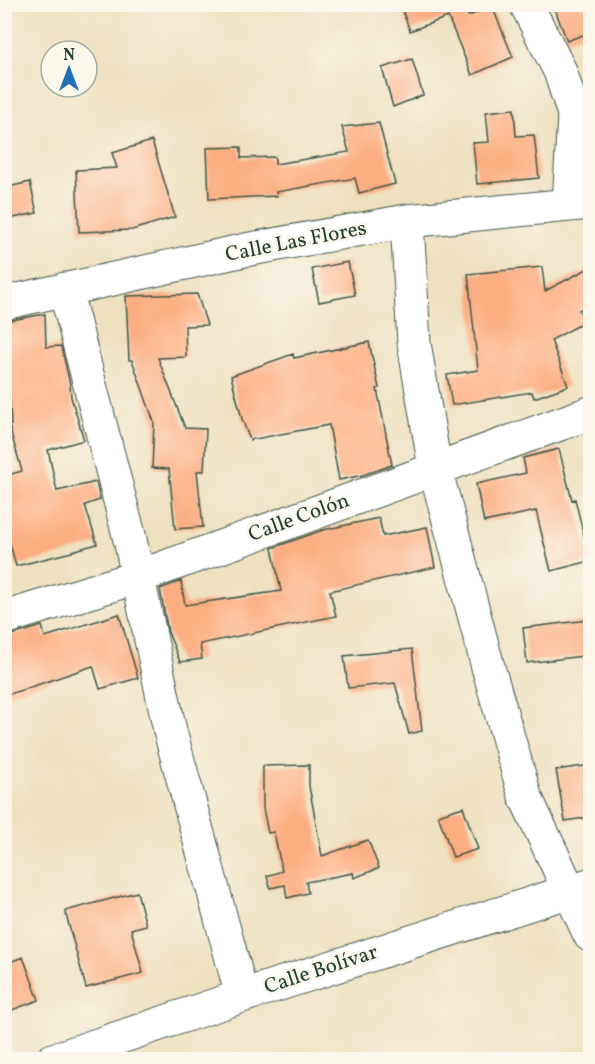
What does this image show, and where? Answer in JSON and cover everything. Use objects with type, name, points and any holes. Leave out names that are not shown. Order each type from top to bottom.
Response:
[{"type":"street","points":[[526,4],[560,71],[574,114],[580,204]]},
{"type":"street","name":"Calle Las Flores","points":[[4,303],[245,250],[407,221],[580,204]]},
{"type":"street","points":[[407,221],[414,343],[435,468],[525,796],[580,888],[591,935]]},
{"type":"street","points":[[65,290],[130,539],[170,731],[242,996]]},
{"type":"street","name":"Calle Colón","points":[[4,618],[138,577],[591,412]]},
{"type":"street","name":"Calle Bolívar","points":[[53,1059],[580,888]]},
{"type":"building","points":[[400,4],[474,4],[474,7],[465,11],[469,16],[492,6],[513,57],[472,75],[448,17],[410,31]]},
{"type":"building","points":[[553,4],[591,4],[591,32],[567,41]]},
{"type":"building","points":[[412,59],[423,95],[393,107],[382,68]]},
{"type":"building","points":[[514,109],[516,136],[534,135],[539,178],[477,184],[473,143],[489,142],[486,112]]},
{"type":"building","points":[[379,123],[395,184],[359,193],[355,178],[276,192],[277,196],[209,199],[207,148],[241,147],[241,158],[275,157],[275,164],[349,152],[342,127]]},
{"type":"building","points":[[152,141],[175,217],[132,230],[79,232],[76,170],[117,168],[112,153]]},
{"type":"building","points":[[30,182],[37,213],[8,219],[4,188]]},
{"type":"building","points":[[348,262],[355,295],[319,302],[312,269]]},
{"type":"building","points":[[542,267],[545,291],[591,267],[591,304],[579,310],[585,322],[551,340],[568,386],[534,398],[532,392],[452,405],[447,375],[478,370],[468,274]]},
{"type":"building","points":[[197,294],[207,325],[185,326],[186,357],[158,358],[185,428],[206,429],[204,471],[197,471],[203,527],[175,529],[169,469],[152,468],[154,422],[132,360],[129,360],[126,296]]},
{"type":"building","points":[[45,314],[46,347],[61,346],[71,397],[84,440],[48,450],[57,491],[96,482],[100,500],[85,505],[97,544],[16,566],[4,522],[4,476],[22,471],[9,426],[11,425],[6,321]]},
{"type":"building","points":[[369,342],[392,465],[339,480],[329,425],[250,440],[231,376],[293,354],[294,358]]},
{"type":"building","points":[[559,449],[572,500],[575,499],[590,561],[551,571],[536,511],[484,522],[476,484],[526,473],[523,458]]},
{"type":"building","points":[[379,518],[383,536],[427,527],[435,567],[330,591],[336,616],[200,644],[202,659],[180,662],[168,632],[160,589],[181,581],[185,605],[281,591],[272,548],[323,530]]},
{"type":"building","points":[[119,614],[138,678],[100,689],[93,666],[4,696],[4,636],[42,626],[45,637]]},
{"type":"building","points":[[588,620],[591,655],[527,663],[523,628]]},
{"type":"building","points":[[412,649],[422,731],[409,734],[395,683],[348,688],[344,656]]},
{"type":"building","points":[[309,765],[309,786],[322,856],[368,840],[379,868],[354,878],[353,873],[306,882],[308,893],[287,898],[285,885],[270,888],[267,876],[282,871],[274,832],[268,833],[263,808],[263,766]]},
{"type":"building","points":[[591,765],[591,817],[565,821],[556,770]]},
{"type":"building","points":[[463,807],[478,849],[453,857],[438,815]]},
{"type":"building","points":[[137,892],[146,925],[131,929],[143,973],[86,988],[65,911]]},
{"type":"building","points":[[23,957],[39,1000],[4,1013],[4,964]]}]
